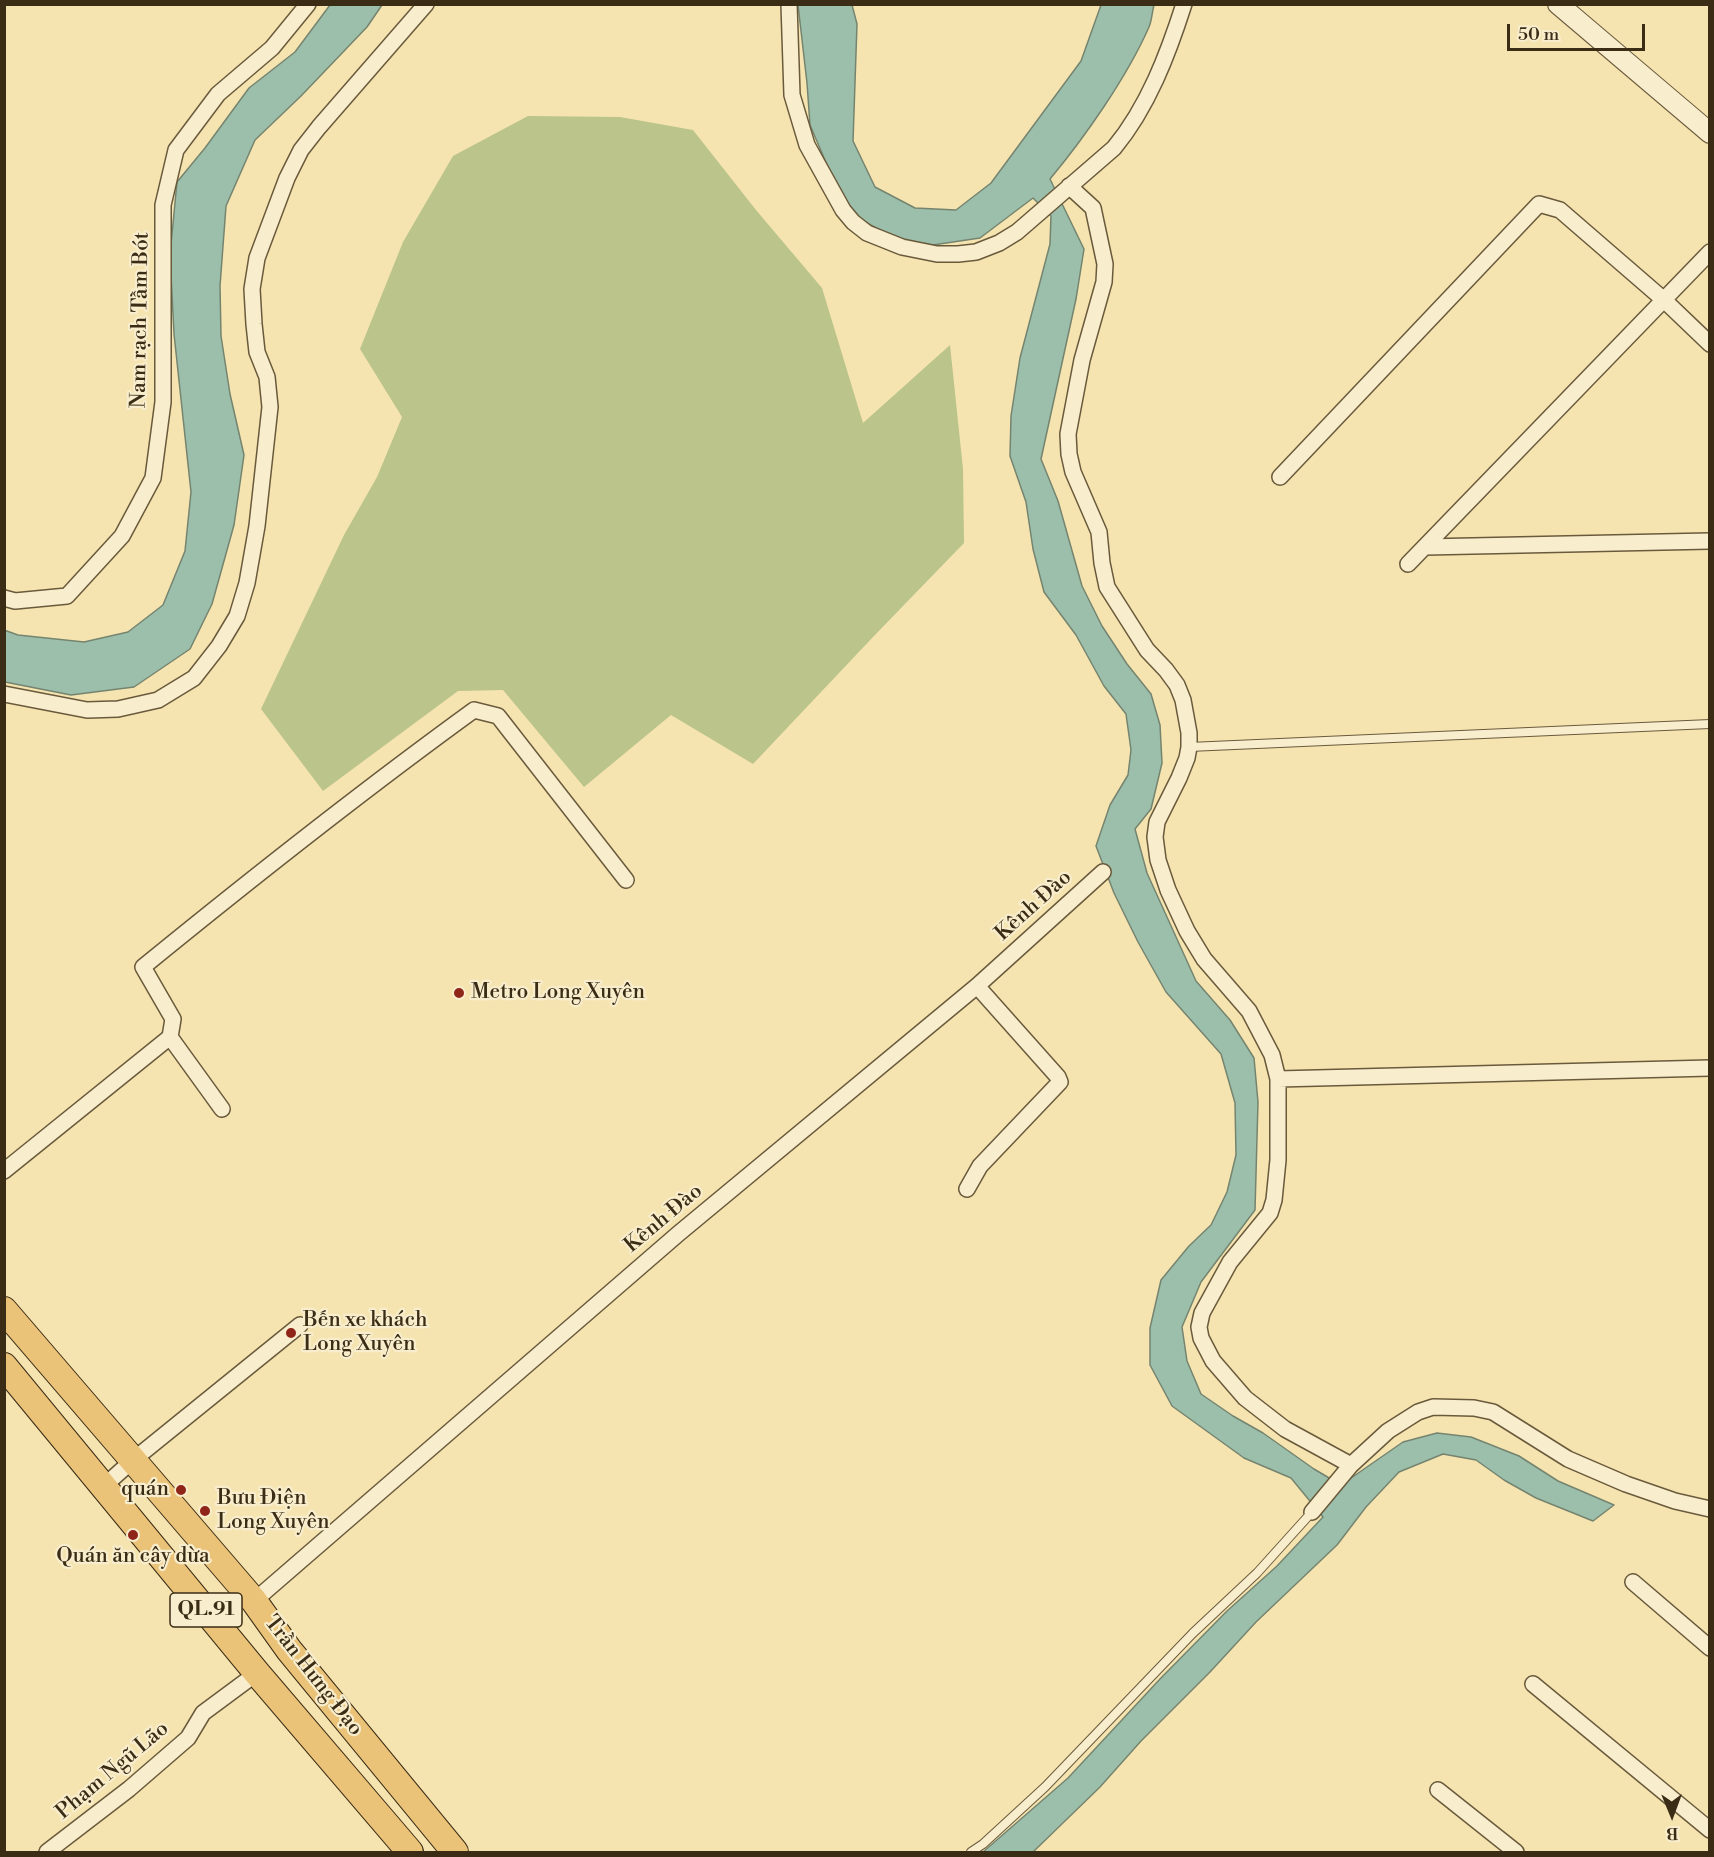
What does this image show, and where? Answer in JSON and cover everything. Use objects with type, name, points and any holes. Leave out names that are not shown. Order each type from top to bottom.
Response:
[{"type":"highway","name":"Trần Hưng Đạo","points":[[4,1310],[254,1601],[289,1650],[455,1852]]},
{"type":"highway","name":"Trần Hưng Đạo","points":[[4,1366],[257,1673],[410,1852]]},
{"type":"highway","points":[[257,1673],[289,1650]]},
{"type":"street","name":"Nam rạch Tầm Bót","points":[[4,598],[15,601],[67,596],[122,536],[153,478],[163,402],[163,205],[176,150],[218,94],[272,48],[308,4]]},
{"type":"street","points":[[4,694],[87,710],[118,709],[158,700],[194,678],[219,646],[237,616],[247,583],[257,526],[269,417],[267,377],[257,352],[254,324],[252,289],[257,258],[287,178],[301,150],[319,126],[426,4]]},
{"type":"street","points":[[789,4],[792,95],[807,145],[843,210],[867,233],[902,247],[937,254],[976,252],[999,243],[1017,232],[1114,148],[1139,111],[1171,43],[1184,4]]},
{"type":"street","points":[[1558,4],[1710,133]]},
{"type":"street","points":[[1067,188],[1093,208],[1105,264],[1104,282],[1082,360],[1068,434],[1073,472],[1099,532],[1107,587],[1147,650],[1177,685],[1183,700],[1189,747],[1179,778],[1156,822],[1158,860],[1168,890],[1187,931],[1204,959],[1249,1011],[1272,1055],[1278,1079],[1278,1160],[1274,1200],[1270,1213],[1230,1262],[1202,1313],[1199,1327],[1201,1338],[1213,1361],[1245,1398],[1285,1429],[1346,1470]]},
{"type":"street","points":[[1280,477],[1539,204],[1560,210],[1664,300],[1710,344]]},
{"type":"street","points":[[1408,564],[1710,252]]},
{"type":"street","points":[[1425,547],[1710,540]]},
{"type":"street","points":[[4,1171],[170,1037],[173,1019],[143,967],[266,867],[474,710],[498,716],[626,880]]},
{"type":"street","name":"Kênh Đào","points":[[254,1601],[678,1234],[977,986],[1103,872]]},
{"type":"street","points":[[967,1189],[980,1166],[1060,1082],[977,986]]},
{"type":"street","points":[[170,1037],[222,1109]]},
{"type":"street","points":[[1278,1079],[1710,1068]]},
{"type":"street","points":[[104,1486],[300,1324]]},
{"type":"street","points":[[1312,1512],[1346,1470],[1388,1431],[1418,1412],[1433,1407],[1474,1408],[1493,1412],[1568,1460],[1675,1501],[1710,1509]]},
{"type":"street","points":[[1633,1582],[1710,1648]]},
{"type":"street","name":"Phạm Ngũ Lão","points":[[47,1852],[188,1738],[203,1713],[257,1673]]},
{"type":"street","points":[[1533,1683],[1710,1830]]},
{"type":"street","points":[[1438,1790],[1516,1852]]},
{"type":"lane","points":[[1189,747],[1710,724]]},
{"type":"lane","points":[[971,1852],[983,1844],[1045,1787],[1193,1633],[1257,1573],[1312,1512]]},
{"type":"green space","points":[[528,116],[620,117],[693,130],[822,288],[863,423],[950,345],[963,469],[964,543],[753,764],[671,715],[584,787],[503,690],[458,691],[323,791],[261,709],[344,535],[377,477],[402,417],[360,349],[403,242],[453,156]]},
{"type":"shaded area","points":[[330,5],[382,5],[367,27],[255,140],[226,206],[220,286],[221,336],[230,394],[244,455],[234,525],[212,604],[190,649],[134,687],[71,695],[5,682],[4,630],[18,635],[84,642],[128,632],[163,605],[185,551],[191,492],[174,334],[170,255],[177,182],[249,88],[295,52]]},
{"type":"shaded area","points":[[798,5],[852,5],[857,24],[853,141],[875,187],[915,208],[956,210],[991,183],[1081,61],[1101,5],[1154,5],[1149,27],[1129,66],[1091,126],[1050,179],[1084,249],[1076,299],[1041,459],[1058,501],[1082,586],[1102,626],[1127,664],[1151,694],[1160,725],[1162,763],[1151,809],[1135,829],[1147,873],[1196,981],[1230,1020],[1254,1058],[1258,1102],[1255,1210],[1201,1282],[1182,1327],[1187,1361],[1201,1394],[1341,1485],[1403,1442],[1437,1433],[1471,1437],[1519,1456],[1558,1481],[1614,1505],[1593,1521],[1536,1498],[1504,1480],[1476,1460],[1443,1454],[1399,1472],[1366,1507],[1337,1545],[1256,1622],[1141,1741],[1100,1787],[1033,1852],[983,1852],[1068,1778],[1160,1679],[1227,1611],[1277,1566],[1323,1517],[1291,1478],[1244,1458],[1172,1406],[1150,1365],[1150,1328],[1161,1280],[1189,1246],[1211,1225],[1227,1192],[1236,1155],[1235,1103],[1221,1054],[1166,992],[1114,893],[1096,846],[1110,805],[1128,775],[1131,750],[1126,714],[1104,686],[1076,635],[1044,592],[1033,549],[1026,502],[1010,456],[1011,416],[1020,358],[1050,244],[1051,216],[1033,198],[980,238],[926,246],[891,236],[856,217],[833,179],[810,125]]},
{"type":"place","name":"Metro Long Xuyên","points":[[459,993]]},
{"type":"place","name":"Bến xe khách Long Xuyên","points":[[291,1333]]},
{"type":"place","name":"quán","points":[[181,1490]]},
{"type":"place","name":"Bưu Điện Long Xuyên","points":[[205,1511]]},
{"type":"place","name":"Quán ăn cây dừa","points":[[133,1535]]}]
